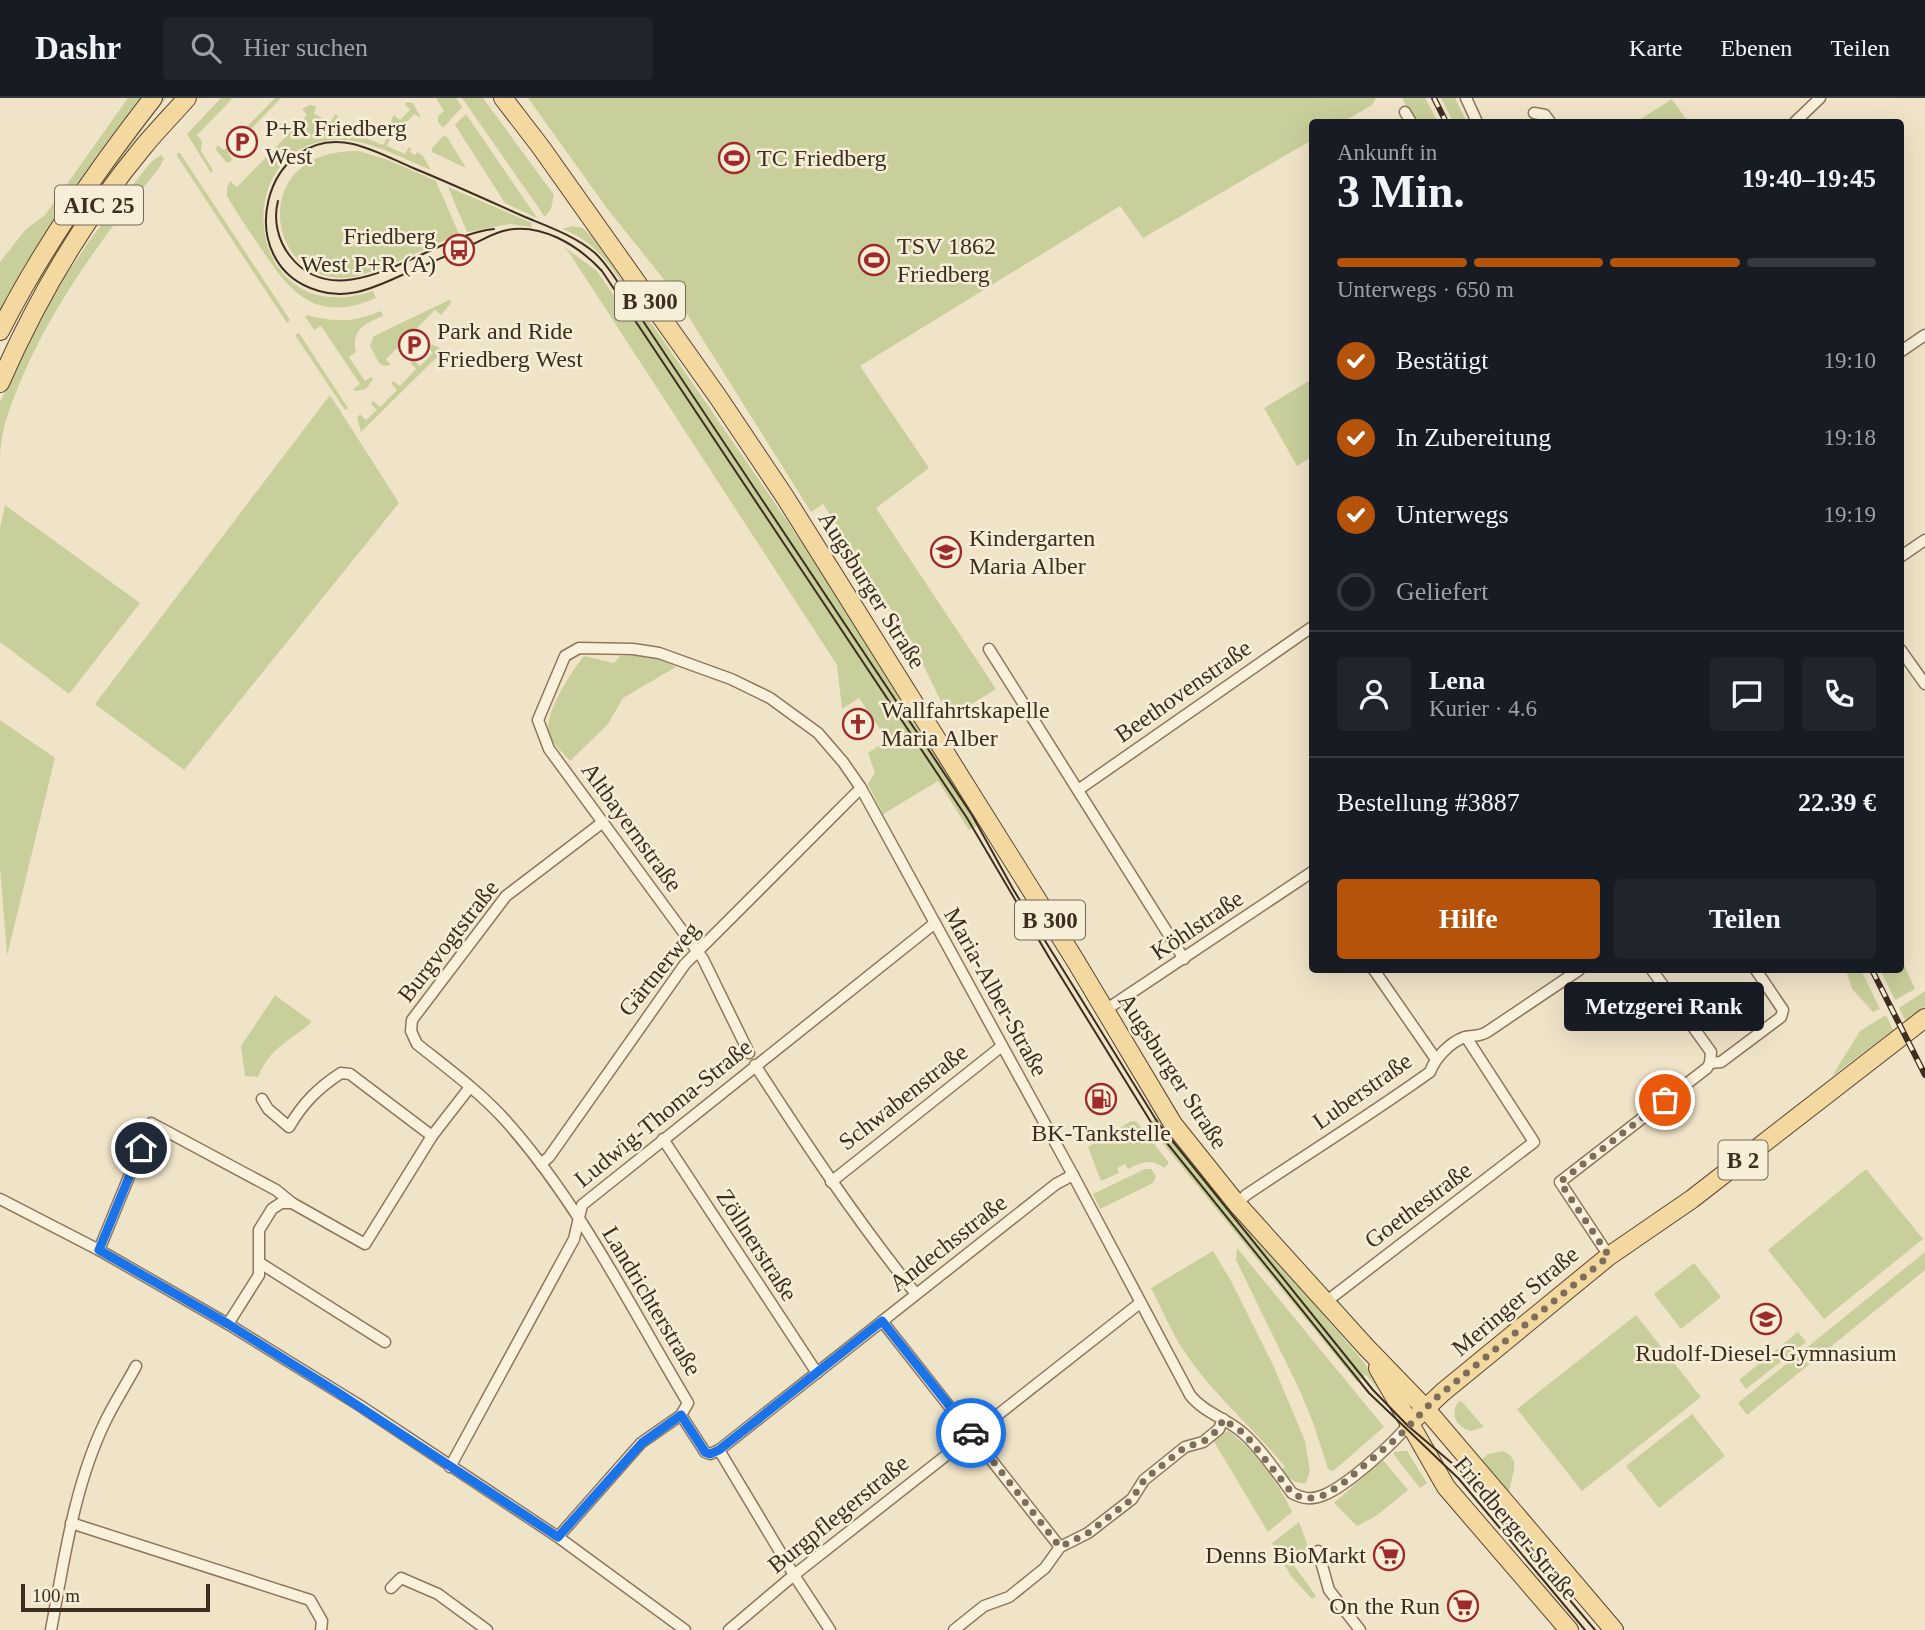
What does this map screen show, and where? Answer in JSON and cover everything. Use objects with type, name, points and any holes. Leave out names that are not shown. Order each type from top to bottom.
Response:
[{"type":"main road","name":"AIC 25","points":[[0,331],[30,275],[80,197],[153,98]]},
{"type":"main road","name":"AIC 25","points":[[0,383],[18,344],[82,230],[145,145],[187,98]]},
{"type":"main road","name":"Augsburger Straße","points":[[503,98],[695,363],[785,497],[1075,960],[1173,1124],[1237,1204],[1425,1408]]},
{"type":"main road","name":"Meringer Straße","points":[[1409,1424],[1609,1256],[1692,1199],[1925,1018]]},
{"type":"main road","name":"Friedberger Straße","points":[[1366,1347],[1446,1487],[1569,1630]]},
{"type":"main road","name":"Friedberger Straße","points":[[1425,1408],[1614,1630]]},
{"type":"street","points":[[1466,98],[1476,119]]},
{"type":"street","points":[[1798,119],[1820,98]]},
{"type":"street","points":[[1534,113],[1545,115],[1548,119]]},
{"type":"street","points":[[1904,349],[1925,335]]},
{"type":"street","points":[[1904,554],[1925,540]]},
{"type":"street","name":"Beethovenstraße","points":[[1078,790],[1309,628]]},
{"type":"street","name":"Maria-Alber-Straße","points":[[565,656],[579,648],[633,649],[659,653],[731,679],[770,698],[818,733],[843,762],[860,789],[1073,1175],[1190,1395],[1205,1411],[1245,1434],[1292,1493],[1302,1498],[1324,1495],[1341,1485],[1383,1451],[1409,1424]]},
{"type":"street","points":[[989,649],[1184,959]]},
{"type":"street","points":[[1904,655],[1925,684]]},
{"type":"street","name":"Altbayernstraße","points":[[565,656],[538,720],[549,749],[697,951],[748,1053]]},
{"type":"street","name":"Gärtnerweg","points":[[541,1164],[549,1157],[677,974],[860,789]]},
{"type":"street","name":"Burgvogtstraße","points":[[417,1044],[411,1031],[412,1020],[506,897],[603,822]]},
{"type":"street","name":"Köhlstraße","points":[[1104,1011],[1309,877]]},
{"type":"street","name":"Ludwig-Thoma-Straße","points":[[450,1467],[574,1239],[577,1217],[582,1205],[935,923]]},
{"type":"street","points":[[1376,973],[1435,1058]]},
{"type":"street","name":"Luberstraße","points":[[1237,1204],[1246,1195],[1355,1125],[1430,1072],[1435,1058],[1466,1037],[1478,1037],[1574,973]]},
{"type":"street","points":[[1609,1256],[1560,1182],[1710,1063],[1711,1052],[1654,973]]},
{"type":"street","points":[[1710,1063],[1721,1062],[1780,1017],[1783,1010],[1758,973]]},
{"type":"street","name":"Goethestraße","points":[[1326,1301],[1534,1142],[1466,1037]]},
{"type":"street","name":"Landrichterstraße","points":[[417,1044],[504,1119],[541,1164],[577,1217],[688,1403],[681,1415],[705,1452],[710,1454],[719,1450],[830,1630]]},
{"type":"street","name":"Schwabenstraße","points":[[831,1182],[1002,1046]]},
{"type":"street","points":[[755,1065],[831,1182],[875,1244],[916,1294]]},
{"type":"street","points":[[262,1099],[268,1109],[289,1127],[303,1104],[320,1087],[341,1073],[350,1074],[432,1136]]},
{"type":"street","points":[[99,1250],[151,1123],[276,1190],[292,1203],[365,1244],[432,1136],[470,1087]]},
{"type":"street","name":"Zöllnerstraße","points":[[663,1139],[817,1373]]},
{"type":"street","name":"Andechsstraße","points":[[719,1450],[1056,1184],[1073,1175]]},
{"type":"street","points":[[0,1199],[99,1250],[228,1324],[359,1405],[558,1537],[685,1630]]},
{"type":"street","points":[[228,1324],[259,1275],[259,1230],[271,1209],[281,1203],[292,1203]]},
{"type":"street","points":[[260,1263],[385,1342]]},
{"type":"street","name":"Burgpflegerstraße","points":[[729,1630],[794,1575],[1140,1303]]},
{"type":"street","points":[[882,1321],[1060,1547]]},
{"type":"street","points":[[51,1630],[71,1523],[104,1424],[136,1366]]},
{"type":"street","points":[[558,1537],[642,1443],[681,1415]]},
{"type":"street","points":[[954,1630],[984,1606],[1009,1597],[1045,1569],[1060,1547],[1088,1533],[1132,1499],[1144,1480],[1185,1447],[1203,1442],[1219,1429],[1223,1419]]},
{"type":"street","points":[[71,1523],[310,1600],[322,1620],[321,1630]]},
{"type":"street","points":[[1318,1551],[1329,1590],[1360,1630]]},
{"type":"street","points":[[391,1588],[401,1578],[438,1594],[487,1630]]},
{"type":"green space","points":[[128,98],[142,98],[41,239],[0,311],[0,262],[26,229],[45,215]]},
{"type":"green space","points":[[160,98],[166,98],[100,187],[38,284],[34,283],[62,235]]},
{"type":"green space","points":[[221,98],[233,98],[197,135],[202,141],[201,151],[213,170],[211,173],[187,134]]},
{"type":"green space","points":[[275,98],[281,98],[228,153],[233,160],[227,163],[216,150],[217,145],[224,150]]},
{"type":"green space","points":[[436,98],[456,98],[462,107],[443,128],[438,122],[438,116],[444,111]]},
{"type":"green space","points":[[462,98],[483,98],[554,195],[551,209],[545,217]]},
{"type":"green space","points":[[528,98],[1376,98],[1372,105],[1348,119],[1309,119],[1309,142],[1143,238],[1120,206],[860,366],[929,468],[876,508],[996,689],[949,718],[912,642],[823,504],[811,512],[670,287],[606,207]]},
{"type":"green space","points":[[1402,98],[1425,98],[1436,119],[1413,119]]},
{"type":"green space","points":[[1441,98],[1455,98],[1466,119],[1452,119]]},
{"type":"green space","points":[[1672,99],[1686,119],[1641,119]]},
{"type":"green space","points":[[413,103],[421,118],[414,114],[405,124],[409,129],[405,131],[393,126],[391,121],[394,115],[400,120],[410,110],[405,104]]},
{"type":"green space","points":[[310,105],[316,106],[314,114],[331,122],[335,114],[338,116],[335,124],[357,133],[360,127],[363,127],[361,136],[383,145],[387,138],[390,139],[387,146],[405,154],[409,147],[411,148],[410,152],[423,156],[431,170],[378,147],[345,140],[306,146],[280,167],[266,196],[264,229],[274,261],[296,285],[329,297],[373,291],[376,298],[355,305],[337,308],[321,306],[295,291],[271,264],[227,196],[230,181],[237,187],[307,115],[302,109]]},
{"type":"green space","points":[[466,114],[537,218],[505,203],[455,125]]},
{"type":"green space","points":[[443,136],[447,137],[466,168],[432,152],[432,148]]},
{"type":"green space","points":[[359,151],[388,160],[436,181],[459,234],[355,277],[344,278],[317,273],[297,258],[284,237],[280,214],[285,190],[299,170],[323,156]]},
{"type":"green space","points":[[177,153],[180,153],[290,320],[287,323],[177,156]]},
{"type":"green space","points":[[161,155],[164,159],[159,168],[94,252],[45,331],[11,405],[2,436],[0,460],[0,402],[35,328],[59,285],[92,237],[151,162]]},
{"type":"green space","points":[[448,187],[532,223],[531,227],[510,224],[467,232]]},
{"type":"green space","points":[[572,226],[583,228],[593,238],[829,582],[981,824],[969,830],[938,781],[883,814],[868,784],[875,773],[868,753],[887,740],[859,698],[842,709],[837,665],[563,246],[597,271],[626,313],[636,306],[605,260],[586,242],[562,229]]},
{"type":"green space","points":[[449,300],[452,302],[441,315],[435,310],[386,359],[391,365],[384,366],[379,363],[370,346],[374,336]]},
{"type":"green space","points":[[381,311],[383,316],[361,328],[356,338],[356,352],[349,357],[365,381],[371,377],[373,379],[366,389],[356,391],[353,389],[360,384],[321,326],[314,330],[305,316],[344,320]]},
{"type":"green space","points":[[299,333],[347,409],[345,410],[295,335]]},
{"type":"green space","points":[[429,344],[444,353],[361,432],[357,418],[360,414],[366,420],[377,410],[371,404],[373,401],[380,407],[397,390],[391,383],[393,381],[400,386],[416,369],[411,363],[413,360],[420,366],[433,353],[427,346]]},
{"type":"green space","points":[[1309,381],[1309,459],[1297,466],[1264,408]]},
{"type":"green space","points":[[330,395],[399,503],[184,770],[95,704]]},
{"type":"green space","points":[[5,505],[140,603],[69,694],[0,642],[0,528]]},
{"type":"green space","points":[[651,655],[676,667],[623,698],[608,724],[570,761],[555,745],[549,735],[548,726],[559,694],[584,656],[614,663],[620,656]]},
{"type":"green space","points":[[0,720],[55,758],[7,956],[0,867]]},
{"type":"green space","points":[[1904,965],[1915,989],[1895,1000],[1882,973],[1904,973]]},
{"type":"green space","points":[[1847,973],[1862,973],[1880,1009],[1873,1012],[1852,989]]},
{"type":"green space","points":[[1925,991],[1925,1007],[1906,1022],[1899,1008]]},
{"type":"green space","points":[[275,995],[312,1022],[275,1051],[258,1077],[245,1076],[241,1046]]},
{"type":"green space","points":[[1886,1015],[1893,1030],[1832,1076],[1860,1031]]},
{"type":"green space","points":[[1157,1118],[1205,1178],[1363,1361],[1384,1392],[1382,1394],[1366,1375],[1357,1382],[1147,1124]]},
{"type":"green space","points":[[1131,1121],[1137,1122],[1169,1163],[1164,1168],[1146,1162],[1128,1169],[1125,1164],[1117,1168],[1119,1173],[1101,1181],[1088,1147]]},
{"type":"green space","points":[[1145,1169],[1151,1169],[1156,1176],[1153,1183],[1100,1209],[1093,1194]]},
{"type":"green space","points":[[1866,1169],[1923,1239],[1824,1319],[1768,1250]]},
{"type":"green space","points":[[1237,1248],[1384,1427],[1333,1471],[1328,1469],[1300,1391],[1236,1260]]},
{"type":"green space","points":[[1213,1251],[1274,1367],[1305,1441],[1310,1471],[1306,1483],[1295,1482],[1283,1473],[1281,1470],[1285,1467],[1195,1367],[1175,1336],[1151,1288]]},
{"type":"green space","points":[[1925,1252],[1925,1270],[1747,1415],[1738,1403]]},
{"type":"green space","points":[[1694,1263],[1721,1297],[1681,1329],[1654,1294]]},
{"type":"green space","points":[[1636,1315],[1701,1397],[1582,1491],[1517,1409]]},
{"type":"green space","points":[[1798,1332],[1806,1342],[1746,1389],[1739,1380]]},
{"type":"green space","points":[[1460,1401],[1484,1427],[1471,1431],[1458,1423],[1455,1411]]},
{"type":"green space","points":[[1692,1414],[1725,1456],[1659,1508],[1626,1466]]},
{"type":"green space","points":[[1228,1431],[1248,1448],[1265,1468],[1292,1512],[1268,1532],[1213,1440]]},
{"type":"green space","points":[[1407,1451],[1427,1483],[1420,1488],[1394,1455],[1394,1452]]},
{"type":"green space","points":[[1503,1451],[1514,1461],[1508,1496],[1479,1462],[1488,1454]]},
{"type":"green space","points":[[1383,1460],[1408,1490],[1376,1516],[1357,1526],[1334,1503]]},
{"type":"green space","points":[[1299,1522],[1309,1549],[1293,1564],[1316,1596],[1312,1599],[1291,1576],[1272,1543]]},
{"type":"tram line","points":[[1585,1630],[1459,1479],[1369,1393],[1154,1127],[967,818],[602,271],[570,244],[544,232],[517,229],[493,235],[365,290],[347,294],[319,291],[291,276],[273,254],[266,228],[268,200],[279,175],[297,155],[322,144],[353,144],[369,149],[562,232],[601,259],[972,815],[1013,889],[1158,1123],[1373,1390],[1408,1426],[1460,1470],[1595,1630]]},
{"type":"tram line","points":[[278,201],[278,230],[282,244],[290,256],[311,274],[335,280],[361,278],[470,234],[494,229]]},
{"type":"railway","points":[[1434,98],[1444,119]]},
{"type":"railway","points":[[1874,973],[1925,1075]]},
{"type":"way so far","points":[[971,1433],[1060,1547],[1088,1533],[1132,1499],[1144,1480],[1185,1447],[1203,1442],[1219,1429],[1223,1419],[1245,1434],[1292,1493],[1302,1498],[1324,1495],[1341,1485],[1383,1451],[1436,1398],[1609,1256],[1560,1182],[1665,1100]]},
{"type":"place","name":"P+R Friedberg West","points":[[242,142]]},
{"type":"place","name":"TC Friedberg","points":[[734,158]]},
{"type":"place","name":"Friedberg West P+R (A)","points":[[459,250]]},
{"type":"place","name":"TSV 1862 Friedberg","points":[[874,260]]},
{"type":"place","name":"Park and Ride Friedberg West","points":[[414,345]]},
{"type":"place","name":"Kindergarten Maria Alber","points":[[946,552]]},
{"type":"place","name":"Wallfahrtskapelle Maria Alber","points":[[858,724]]},
{"type":"place","name":"BK-Tankstelle","points":[[1101,1099]]},
{"type":"place","name":"Metzgerei Rank","points":[[1665,1100]]},
{"type":"place","name":"Rudolf-Diesel-Gymnasium","points":[[1766,1319]]},
{"type":"place","name":"Denns BioMarkt","points":[[1389,1555]]},
{"type":"place","name":"On the Run","points":[[1463,1606]]},
{"type":"route","points":[[141,1148],[99,1250],[228,1324],[359,1405],[388,1427],[558,1537],[642,1443],[681,1415],[705,1452],[710,1454],[719,1450],[882,1321],[971,1433]]}]
